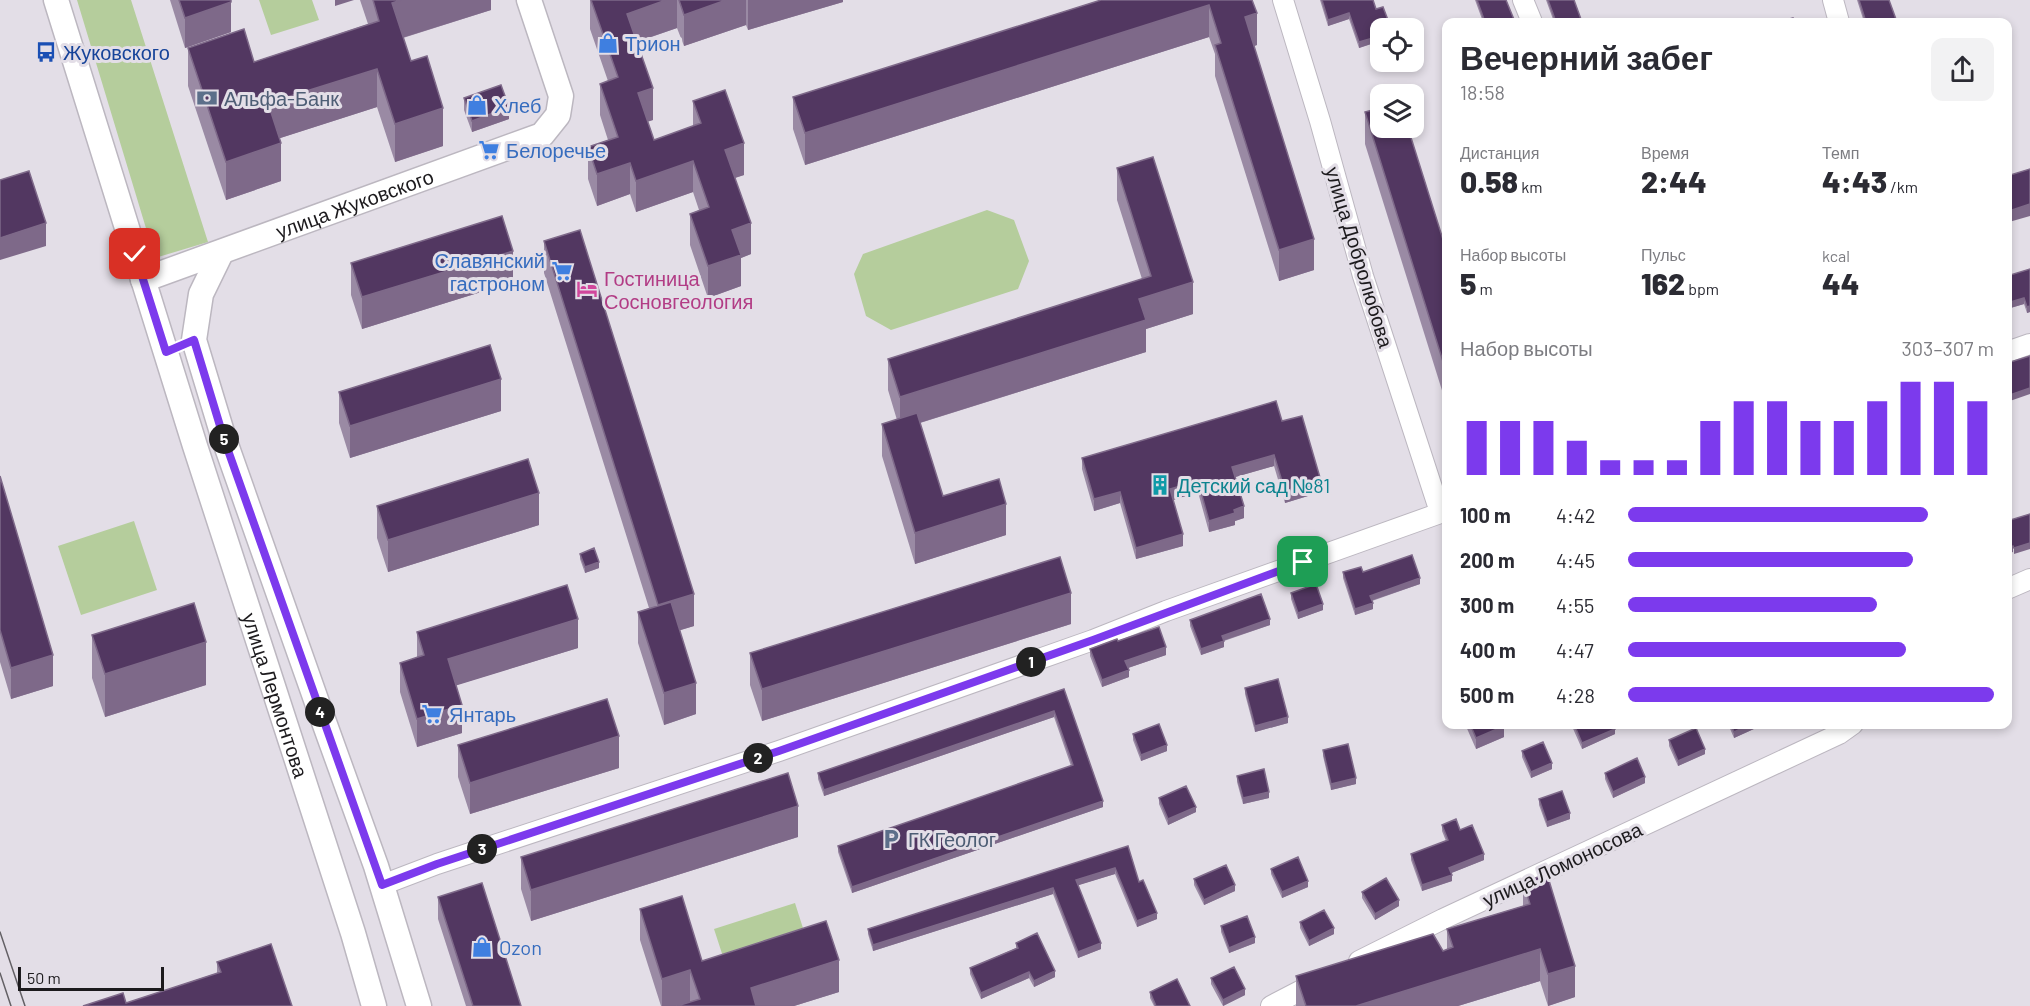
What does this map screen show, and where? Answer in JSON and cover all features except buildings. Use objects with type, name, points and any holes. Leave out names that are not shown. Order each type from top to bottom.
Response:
[{"type":"main road","name":"улица Лермонтова","points":[[56,0],[374,1006]]},
{"type":"main road","name":"улица Жуковского","points":[[143,280],[542,135],[558,115],[561,96],[529,0]]},
{"type":"main road","name":"улица Лермонтова","points":[[221,253],[201,294],[194,340],[228,450],[382,885],[419,1006]]},
{"type":"main road","points":[[166,352],[194,340]]},
{"type":"street","name":"улица Добролюбова","points":[[1283,0],[1364,276],[1442,508]]},
{"type":"street","points":[[1523,0],[1530,18]]},
{"type":"street","points":[[1833,0],[1838,18]]},
{"type":"street","points":[[2012,350],[2030,344]]},
{"type":"street","points":[[382,885],[437,864],[779,751],[1093,640],[1166,611],[1442,511]]},
{"type":"street","points":[[2012,587],[2030,579]]},
{"type":"street","name":"улица Ломоносова","points":[[1271,1006],[1443,919],[1846,729]]},
{"type":"green space","points":[[77,0],[131,0],[208,242],[155,258]]},
{"type":"green space","points":[[259,0],[312,0],[319,20],[271,35]]},
{"type":"green space","points":[[987,210],[1014,220],[1029,261],[1018,289],[891,330],[866,316],[854,274],[863,254]]},
{"type":"green space","points":[[134,521],[157,590],[81,615],[58,546]]},
{"type":"green space","points":[[795,903],[809,947],[728,972],[714,929]]},
{"type":"tram line","points":[[0,932],[25,1006]]},
{"type":"tram line","points":[[0,973],[11,1006]]},
{"type":"place","name":"Трион","points":[[608,43]]},
{"type":"place","name":"Жуковского","points":[[46,52]]},
{"type":"place","name":"Альфа-Банк","points":[[207,98]]},
{"type":"place","name":"Хлеб","points":[[477,105]]},
{"type":"place","name":"Белоречье","points":[[489,150]]},
{"type":"place","name":"Славянский гастроном","points":[[562,271]]},
{"type":"place","name":"Гостиница Сосновгеология","points":[[587,289]]},
{"type":"place","name":"Детский сад №81","points":[[1160,485]]},
{"type":"place","name":"Янтарь","points":[[432,714]]},
{"type":"place","name":"ГК Геолог","points":[[891,839]]},
{"type":"place","name":"Ozon","points":[[482,947]]},
{"type":"route","points":[[135,254],[166,352],[194,340],[224,439],[382,885],[437,864],[779,751],[1093,640],[1303,562]]}]
